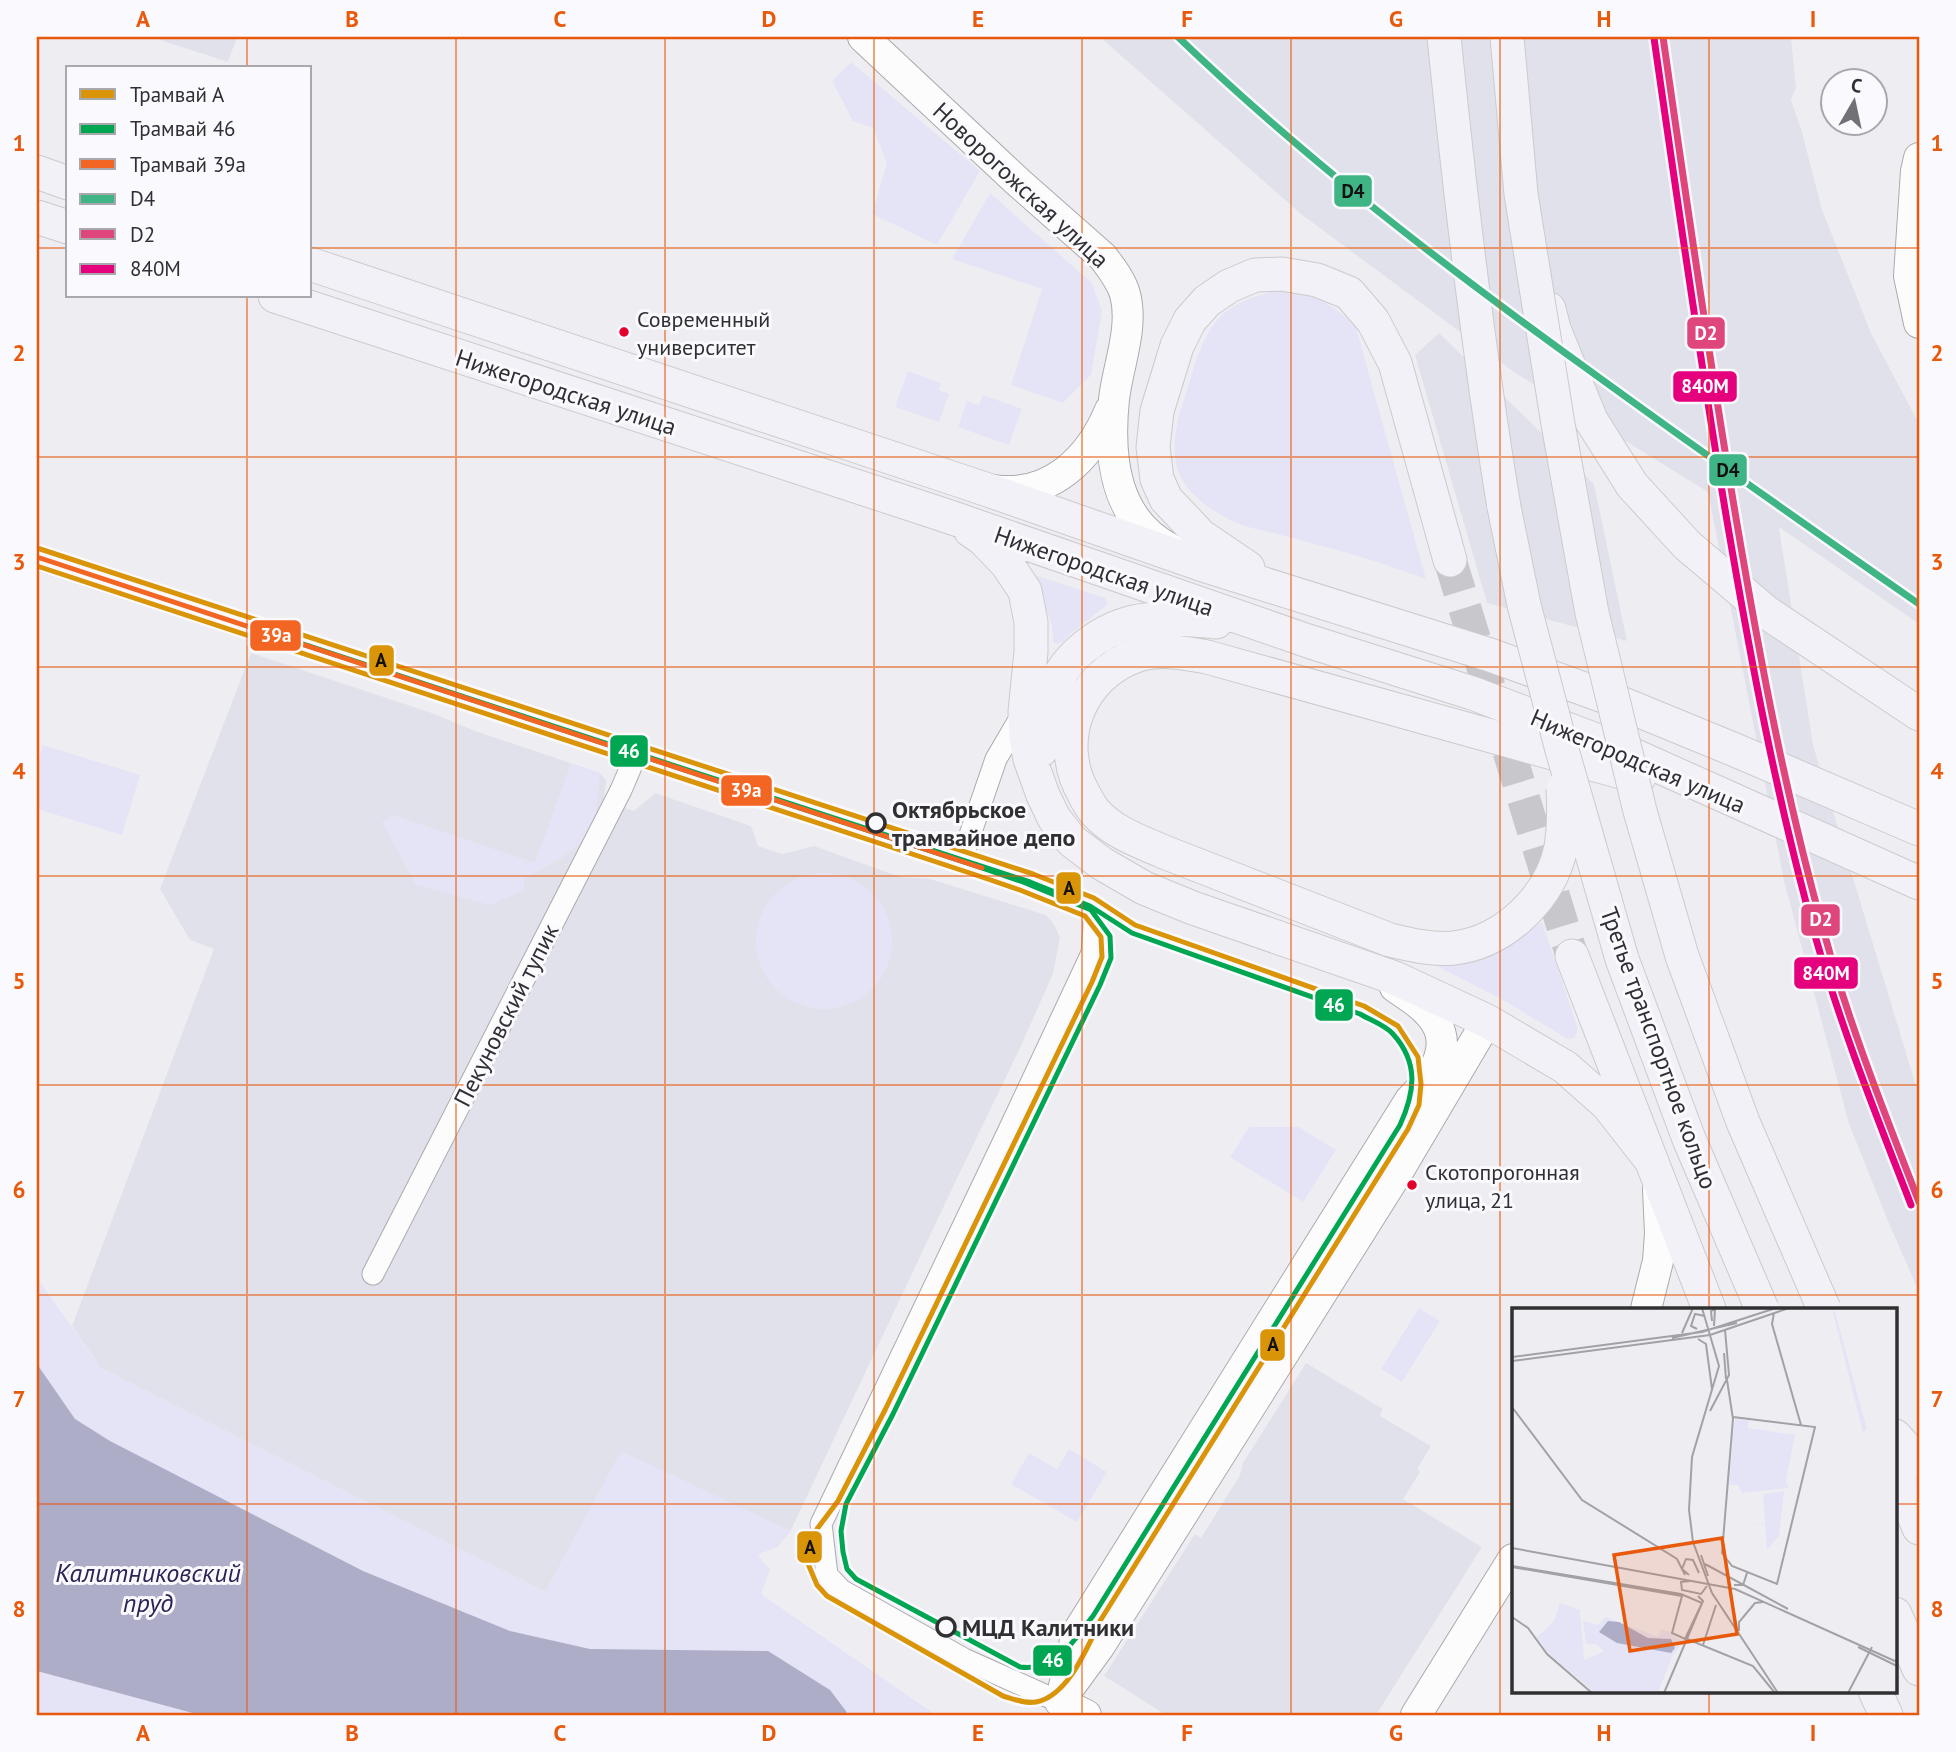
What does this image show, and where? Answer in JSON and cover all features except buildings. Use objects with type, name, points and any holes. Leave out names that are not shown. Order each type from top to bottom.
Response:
[{"type":"main road","name":"Третье транспортное кольцо","points":[[1444,37],[1462,211],[1492,435],[1524,605],[1622,959],[1689,1139],[1762,1308]]},
{"type":"main road","points":[[1507,37],[1521,194],[1556,410],[1592,613],[1640,811],[1682,956],[1743,1122],[1824,1308]]},
{"type":"main road","points":[[37,172],[66,182]]},
{"type":"main road","points":[[1521,194],[1554,329],[1591,420],[1632,485],[1687,545],[1766,612],[1919,714]]},
{"type":"main road","points":[[37,217],[66,226]]},
{"type":"main road","name":"Нижегородская улица","points":[[312,265],[985,489],[1200,564],[1503,660],[1605,697],[1919,829]]},
{"type":"main road","points":[[1310,598],[1246,567],[1201,536],[1166,499],[1157,479],[1153,447],[1157,411],[1177,346],[1189,320],[1207,301],[1229,286],[1255,275],[1282,274],[1317,280],[1349,293],[1373,321],[1395,363],[1450,560]]},
{"type":"main road","name":"Нижегородская улица","points":[[281,298],[950,517],[1308,641],[1484,698],[1622,750],[1919,883]]},
{"type":"main road","points":[[950,517],[983,539],[1007,564],[1025,592],[1031,622],[1025,711],[1026,738],[1030,759],[1043,795],[1054,818],[1072,841],[1101,863],[1144,888],[1193,908],[1395,978],[1487,1021],[1565,1067],[1608,1104],[1654,1169]]},
{"type":"main road","points":[[1043,795],[1041,751],[1047,712],[1056,682],[1078,653],[1111,629],[1144,620],[1183,618],[1239,625],[1308,641]]},
{"type":"main road","points":[[1562,750],[1564,805],[1561,848],[1548,881],[1530,908],[1509,926],[1482,940],[1454,948],[1422,947],[1390,940],[1117,832],[1094,811],[1077,783],[1071,753],[1072,726],[1081,703],[1096,682],[1114,667],[1139,655],[1169,651],[1207,657],[1749,807]]},
{"type":"main road","points":[[1572,956],[1709,1308]]},
{"type":"main road","points":[[1896,1437],[1919,1463]]},
{"type":"main road","points":[[1896,1474],[1919,1528]]},
{"type":"main road","points":[[1896,1616],[1919,1669]]},
{"type":"main road","points":[[1875,1692],[1886,1715]]},
{"type":"street","name":"Новорогожская улица","points":[[863,37],[1018,182],[1103,257],[1114,271],[1124,293],[1126,332],[1114,400]]},
{"type":"street","points":[[1919,158],[1909,276],[1919,323]]},
{"type":"street","points":[[985,489],[1011,492],[1054,480],[1078,462],[1093,443],[1104,426],[1114,400]]},
{"type":"street","points":[[1114,400],[1113,450],[1117,482],[1124,503],[1138,523],[1158,542],[1200,564]]},
{"type":"street","points":[[37,559],[1020,880],[1093,907],[1092,953],[821,1524],[827,1575],[841,1590],[964,1659],[1066,1711]]},
{"type":"street","points":[[961,861],[996,759],[1025,711]]},
{"type":"street","name":"Пекуновский тупик","points":[[373,1274],[621,790],[636,755]]},
{"type":"street","points":[[1066,1711],[1077,1633],[1410,1100],[1436,1067],[1441,1051],[1437,1023],[1420,1005],[1372,970]]},
{"type":"street","points":[[1066,1711],[1100,1647],[1381,1199],[1487,1021]]},
{"type":"street","points":[[1646,1308],[1658,1261],[1660,1233],[1654,1169]]},
{"type":"street","points":[[1416,1715],[1512,1561]]},
{"type":"shaded area","points":[[151,37],[237,37],[228,62]]},
{"type":"shaded area","points":[[1100,37],[1791,37],[1796,88],[1791,100],[1822,210],[1871,333],[1919,424],[1919,624],[1779,527],[1813,745],[1919,1096],[1919,1292],[1849,1124],[1784,881],[1708,492],[1514,372],[1301,214]]},
{"type":"shaded area","points":[[851,62],[980,171],[937,245],[872,214],[887,163],[873,128],[853,121],[832,81]]},
{"type":"shaded area","points":[[990,193],[1092,283],[1102,311],[1091,375],[1063,403],[1011,385],[1042,289],[952,259]]},
{"type":"shaded area","points":[[1279,290],[1320,300],[1355,324],[1426,579],[1350,554],[1241,525],[1202,502],[1182,480],[1175,459],[1177,423],[1197,358],[1211,328],[1231,308]]},
{"type":"shaded area","points":[[1439,333],[1594,484],[1627,641],[1487,603],[1415,355]]},
{"type":"shaded area","points":[[908,371],[941,383],[939,390],[949,394],[939,422],[895,407]]},
{"type":"shaded area","points":[[983,395],[1022,409],[1009,445],[958,427],[967,401],[979,405]]},
{"type":"shaded area","points":[[1035,577],[1105,598],[1108,604],[1063,642],[1056,644],[1053,642],[1052,626]]},
{"type":"shaded area","name":"Октябрьское трамвайное депо","points":[[251,653],[600,773],[606,780],[604,800],[634,811],[655,793],[751,826],[758,846],[783,854],[814,846],[900,877],[930,879],[1046,915],[1053,923],[1060,937],[1053,974],[791,1530],[777,1547],[758,1554],[770,1570],[545,1592],[101,1368],[72,1326],[214,949],[190,940],[160,889]]},
{"type":"shaded area","points":[[43,745],[140,775],[122,835],[37,809],[37,764]]},
{"type":"shaded area","points":[[571,763],[600,773],[596,813],[591,829],[576,847],[525,878],[523,891],[490,905],[416,885],[382,822],[393,815],[535,863]]},
{"type":"shaded area","points":[[824,873],[850,878],[872,893],[887,915],[892,941],[887,967],[872,989],[850,1004],[824,1009],[798,1004],[776,989],[761,967],[756,941],[761,915],[776,893],[798,878]]},
{"type":"shaded area","points":[[1542,922],[1577,1026],[1574,1038],[1567,1039],[1505,1001],[1437,966],[1435,949],[1512,941]]},
{"type":"shaded area","points":[[1249,1127],[1299,1127],[1336,1150],[1303,1202],[1230,1157]]},
{"type":"shaded area","points":[[37,1278],[101,1368],[545,1592],[621,1451],[791,1531],[777,1547],[758,1554],[770,1570],[761,1594],[936,1715],[37,1715]]},
{"type":"shaded area","points":[[1419,1308],[1440,1321],[1402,1382],[1381,1369]]},
{"type":"shaded area","points":[[1306,1363],[1383,1409],[1380,1416],[1431,1446],[1417,1469],[1420,1472],[1403,1499],[1482,1547],[1376,1715],[1166,1715],[1104,1676],[1195,1534],[1201,1538],[1240,1475],[1243,1463]]},
{"type":"shaded area","points":[[1069,1449],[1107,1472],[1077,1522],[1011,1484],[1029,1453],[1057,1469]]},
{"type":"water","name":"Калитниковский пруд","points":[[37,1364],[75,1419],[110,1441],[363,1571],[510,1631],[590,1649],[768,1651],[830,1690],[847,1715],[200,1715],[37,1671]]},
{"type":"tunnel","points":[[1450,560],[1572,956]]},
{"type":"tram line","name":"А","points":[[37,548],[1033,874],[1094,898],[1135,925],[1364,1006],[1398,1026],[1418,1057],[1421,1084],[1419,1105],[1408,1129],[1100,1621],[1075,1669],[1058,1691],[1036,1702],[1003,1696],[827,1596],[817,1585],[806,1559],[814,1533],[838,1501],[885,1410],[1092,982],[1102,957],[1101,937],[1085,916],[979,876],[37,566]]},
{"type":"tram line","name":"39а","points":[[40,558],[982,868]]},
{"type":"tram line","name":"46","points":[[272,634],[1030,882],[1090,906],[1132,933],[1360,1014],[1393,1034],[1407,1056],[1412,1078],[1409,1101],[1400,1125],[1093,1616],[1071,1644],[1054,1660],[1044,1665],[1020,1667],[856,1579],[847,1569],[841,1531],[846,1504],[893,1414],[1111,958],[1110,936],[1091,910],[982,868],[272,634]]},
{"type":"transit line","name":"D4","points":[[1178,37],[1275,126],[1428,250],[1627,398],[1919,604]]},
{"type":"transit line","name":"D2","points":[[1663,37],[1726,458],[1786,781],[1811,884],[1845,1004],[1919,1202]]},
{"type":"transit line","name":"840М","points":[[1654,38],[1727,521],[1777,783],[1826,973],[1911,1205]]},
{"type":"place","name":"Современный университет","points":[[624,332]]},
{"type":"place","name":"Октябрьское трамвайное депо","points":[[876,823]]},
{"type":"place","name":"Скотопрогонная улица, 21","points":[[1412,1185]]},
{"type":"place","name":"МЦД Калитники","points":[[946,1627]]}]
